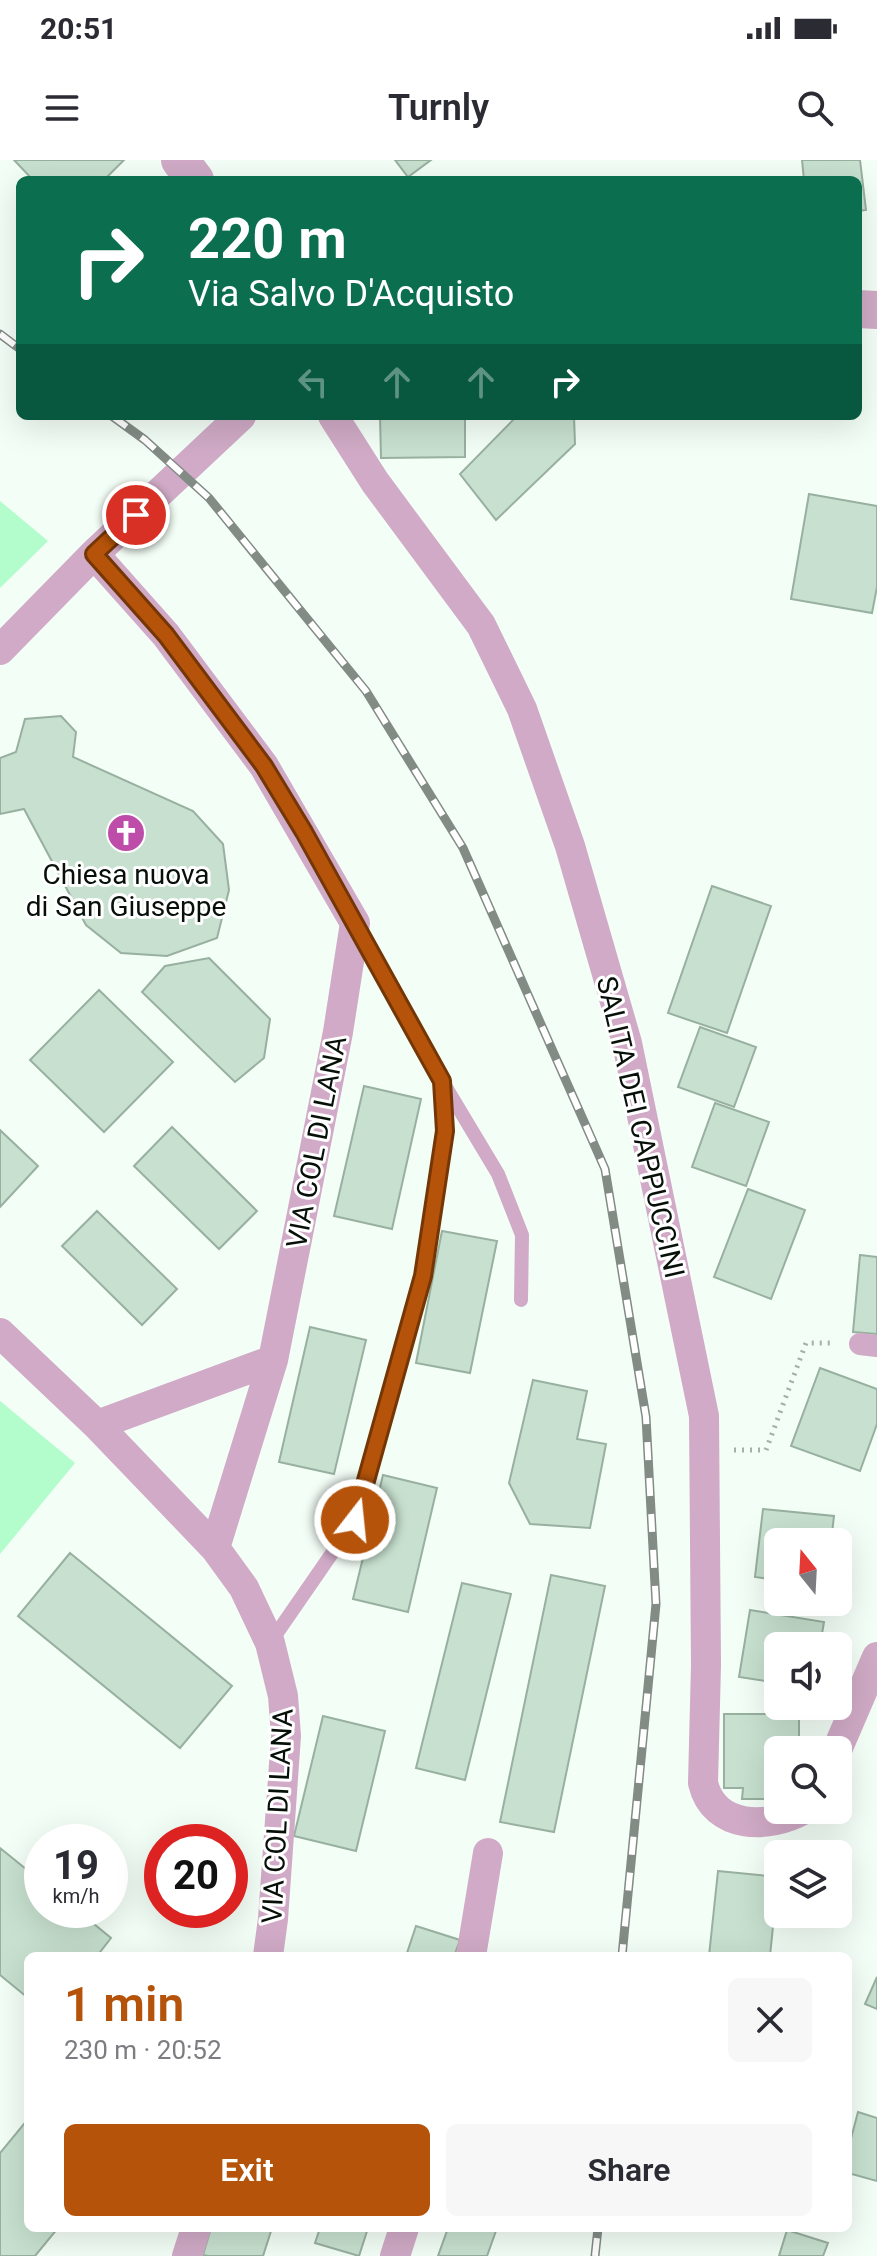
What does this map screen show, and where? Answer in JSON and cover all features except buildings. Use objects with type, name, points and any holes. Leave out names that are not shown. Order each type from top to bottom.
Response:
[{"type":"street","points":[[0,650],[94,554],[237,420]]},
{"type":"street","name":"SALITA DEI CAPPUCCINI","points":[[336,420],[375,482],[481,625],[522,709],[570,846],[627,1043],[704,1416],[706,1665],[703,1783],[706,1794],[721,1812],[747,1824],[764,1822]]},
{"type":"street","points":[[94,554],[166,635],[264,766],[355,923]]},
{"type":"street","name":"VIA COL DI LANA","points":[[215,1548],[273,1360],[338,1032],[355,923]]},
{"type":"street","name":"VIA COL DI LANA","points":[[0,1333],[97,1425],[215,1548],[244,1588],[270,1643],[283,1696],[286,1726],[268,1952]]},
{"type":"street","points":[[97,1425],[273,1360]]},
{"type":"street","points":[[843,1736],[877,1657]]},
{"type":"street","points":[[472,1952],[488,1853]]},
{"type":"street","points":[[187,2256],[195,2232]]},
{"type":"street","points":[[395,2256],[403,2232]]},
{"type":"lane","points":[[355,923],[442,1081],[498,1174],[522,1235],[521,1300]]},
{"type":"lane","points":[[270,1643],[355,1520],[423,1276],[445,1131],[442,1081]]},
{"type":"path","points":[[766,1450],[806,1343]]},
{"type":"green space","points":[[0,501],[48,541],[0,588]]},
{"type":"green space","points":[[0,1401],[75,1463],[0,1554]]},
{"type":"railway","points":[[0,334],[16,346]]},
{"type":"railway","points":[[118,420],[145,440],[209,498],[366,691],[463,848],[605,1169],[646,1417],[656,1604],[622,1952]]},
{"type":"railway","points":[[595,2256],[598,2232]]},
{"type":"place","name":"Chiesa nuova di San Giuseppe","points":[[126,833]]},
{"type":"route","points":[[136,515],[94,554],[166,635],[264,766],[442,1081],[445,1131],[423,1276],[355,1520]]}]
